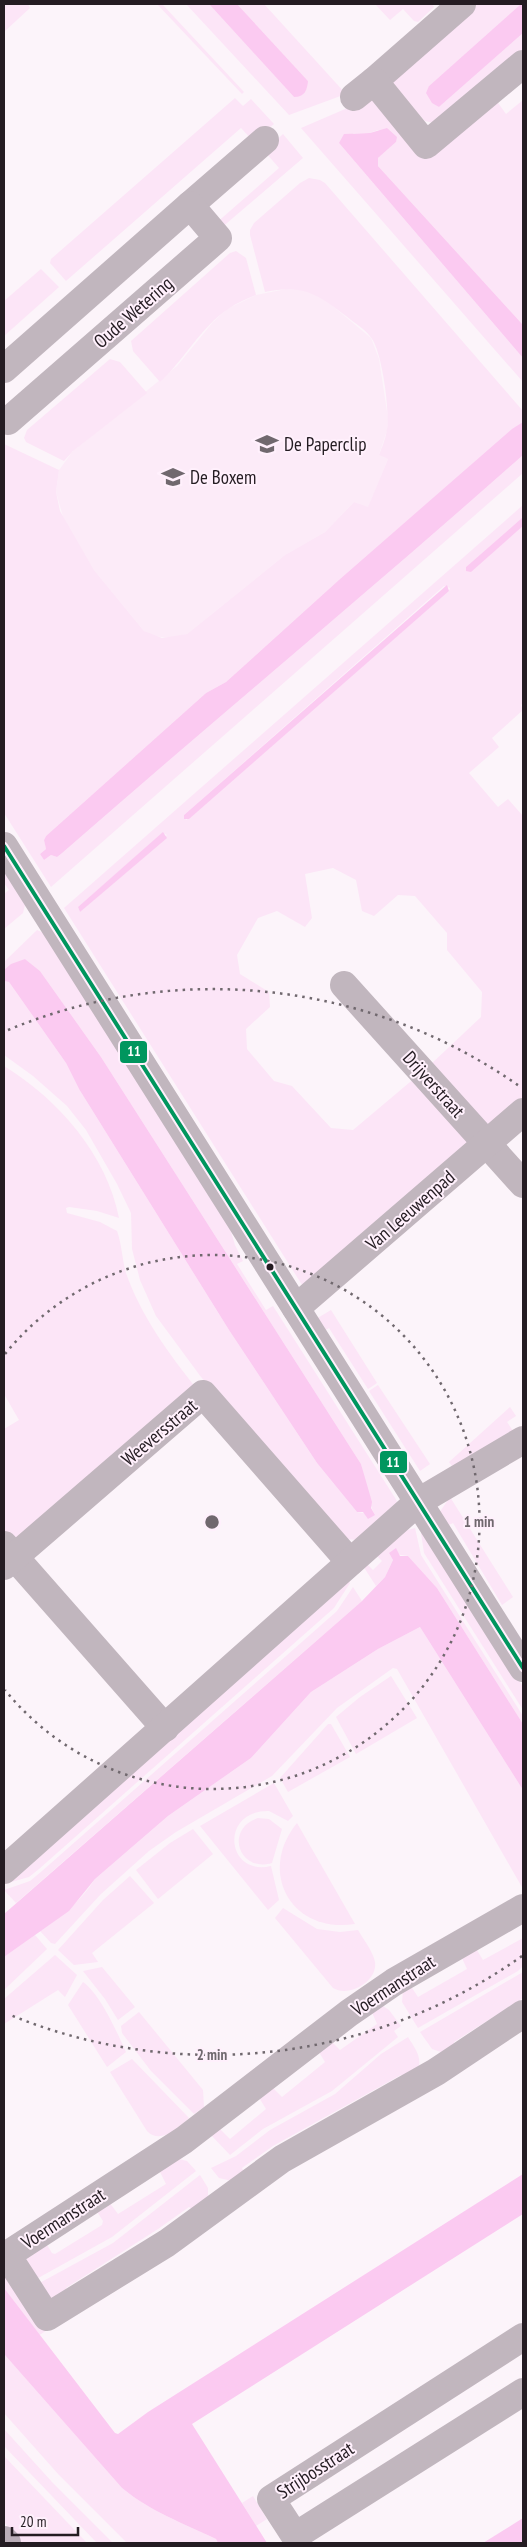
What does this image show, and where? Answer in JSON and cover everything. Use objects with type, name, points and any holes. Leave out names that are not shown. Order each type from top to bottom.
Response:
[{"type":"main road","points":[[4,2540],[7,2543]]},
{"type":"street","points":[[462,4],[364,89],[426,145],[523,64]]},
{"type":"street","points":[[4,369],[265,140]]},
{"type":"street","name":"Oude Wetering","points":[[9,411],[218,238],[190,205]]},
{"type":"street","points":[[4,846],[523,1668]]},
{"type":"street","name":"Drijverstraat","points":[[344,985],[523,1184]]},
{"type":"street","name":"Van Leeuwenpad","points":[[296,1308],[523,1112]]},
{"type":"street","name":"Weeversstraat","points":[[165,1728],[7,1556],[204,1394],[350,1562]]},
{"type":"street","points":[[4,1870],[418,1502],[523,1440]]},
{"type":"street","name":"Voermanstraat","points":[[523,1908],[394,1982],[349,2013],[196,2132],[7,2255],[47,2317],[167,2243],[282,2159],[436,2072],[523,2014]]},
{"type":"street","name":"Strijbosstraat","points":[[523,2337],[271,2499],[295,2536],[523,2392]]},
{"type":"shaded area","points":[[4,4],[28,4],[30,8],[4,32]]},
{"type":"shaded area","points":[[157,4],[162,4],[244,92],[242,94]]},
{"type":"shaded area","points":[[186,4],[209,4],[294,97],[308,81],[237,4],[264,4],[346,94],[289,115]]},
{"type":"shaded area","points":[[209,4],[237,4],[308,81],[303,94],[294,97]]},
{"type":"shaded area","points":[[375,4],[432,4],[434,7],[418,22],[414,21],[403,9],[390,20]]},
{"type":"shaded area","points":[[472,4],[521,4],[429,86],[439,107],[523,33],[523,55],[434,123],[425,121],[386,79]]},
{"type":"shaded area","points":[[523,4],[523,33],[439,107],[432,103],[426,93],[429,86]]},
{"type":"shaded area","points":[[373,97],[428,154],[496,100],[506,114],[523,100],[523,325],[378,166],[378,158],[396,142],[378,130],[370,133],[354,133],[339,143],[523,358],[523,382],[301,128]]},
{"type":"shaded area","points":[[235,98],[243,106],[251,99],[274,124],[253,141],[241,128],[66,281],[50,263],[51,259]]},
{"type":"shaded area","points":[[387,128],[397,137],[396,142],[378,158],[378,166],[523,325],[523,358],[339,143],[344,134],[370,133]]},
{"type":"shaded area","points":[[283,134],[303,158],[220,229],[215,224],[279,168],[266,153],[271,145]]},
{"type":"shaded area","points":[[309,178],[325,183],[523,411],[523,422],[340,579],[226,682],[206,693],[46,836],[44,840],[46,849],[40,854],[44,860],[51,855],[57,857],[61,854],[523,455],[523,473],[51,887],[4,813],[4,444],[59,470],[56,492],[60,511],[94,570],[144,631],[162,638],[187,634],[285,555],[325,532],[354,502],[368,507],[388,459],[379,455],[384,442],[388,421],[382,369],[376,346],[363,329],[318,297],[300,290],[290,289],[265,292],[250,235],[250,230],[254,223],[300,183]]},
{"type":"shaded area","points":[[236,251],[246,258],[256,295],[218,316],[160,382],[133,351],[131,341],[230,253]]},
{"type":"shaded area","points":[[41,269],[59,287],[4,336],[4,301]]},
{"type":"shaded area","points":[[291,288],[310,292],[323,298],[371,338],[379,359],[388,418],[387,431],[379,455],[388,459],[368,508],[354,502],[325,532],[285,555],[187,634],[171,638],[152,636],[144,631],[94,570],[64,520],[56,492],[59,470],[73,451],[177,366],[213,322],[227,309],[256,295]]},
{"type":"shaded area","points":[[110,359],[120,362],[147,393],[73,451],[64,461],[26,442],[24,438],[27,430]]},
{"type":"shaded area","points":[[523,422],[523,455],[61,854],[57,857],[51,855],[44,860],[40,854],[46,849],[44,840],[46,836],[206,693],[226,682],[340,579],[512,429]]},
{"type":"shaded area","points":[[523,505],[523,517],[466,567],[471,571],[523,526],[523,703],[521,705],[523,710],[492,738],[499,747],[469,773],[498,807],[508,799],[523,816],[523,1103],[489,1133],[430,1065],[481,1017],[482,992],[447,950],[447,933],[415,896],[398,895],[374,916],[362,911],[356,880],[333,868],[305,874],[312,918],[305,927],[277,911],[258,918],[237,955],[240,974],[269,992],[270,1007],[246,1029],[247,1049],[274,1081],[292,1086],[331,1128],[353,1130],[416,1077],[476,1144],[304,1288],[64,908]],"holes":[[[444,586],[450,588],[449,591],[186,820],[184,815]],[[163,833],[167,835],[80,912],[78,907]]]},
{"type":"shaded area","points":[[523,517],[523,526],[471,572],[466,571],[466,567]]},
{"type":"shaded area","points":[[447,585],[449,591],[189,819],[184,819],[184,815]]},
{"type":"shaded area","points":[[163,832],[167,838],[80,912],[78,907]]},
{"type":"shaded area","points":[[4,867],[25,905],[23,913],[4,929],[4,894],[9,890],[4,883]]},
{"type":"shaded area","points":[[37,930],[44,933],[228,1222],[235,1245],[243,1261],[237,1264],[266,1310],[273,1306],[397,1501],[395,1506],[357,1540],[346,1539],[201,1377],[156,1316],[140,1280],[132,1249],[131,1213],[117,1184],[86,1130],[67,1106],[33,1076],[4,1055],[4,981],[9,982],[66,1063],[79,1089],[229,1330],[317,1463],[357,1512],[375,1515],[361,1464],[101,1057],[40,971],[25,959],[4,970],[4,962]]},
{"type":"shaded area","points":[[25,959],[40,971],[101,1057],[361,1464],[372,1502],[371,1508],[375,1515],[368,1519],[363,1512],[357,1512],[317,1463],[229,1330],[79,1089],[66,1063],[9,982],[4,981],[4,970],[11,964]]},
{"type":"shaded area","points":[[4,1066],[24,1079],[61,1112],[92,1151],[104,1172],[119,1218],[97,1211],[69,1207],[66,1208],[67,1213],[100,1222],[117,1231],[126,1273],[139,1304],[166,1348],[197,1389],[16,1546],[4,1532],[4,1429],[19,1420],[4,1394]]},
{"type":"shaded area","points":[[331,1310],[377,1383],[368,1389],[329,1328],[324,1331],[316,1319]]},
{"type":"shaded area","points":[[378,1385],[430,1464],[420,1471],[369,1391]]},
{"type":"shaded area","points":[[510,1407],[516,1416],[507,1422],[513,1431],[454,1469],[449,1462]]},
{"type":"shaded area","points":[[450,1497],[513,1597],[502,1605],[453,1523],[447,1526],[439,1513]]},
{"type":"shaded area","points":[[415,1528],[421,1555],[523,1716],[523,1724],[437,1588],[408,1556],[389,1553],[393,1560],[385,1577],[376,1586],[363,1566],[366,1563],[373,1570],[382,1561],[376,1555],[404,1531]]},
{"type":"shaded area","points":[[424,1531],[523,1687],[523,1710],[424,1553],[421,1533]]},
{"type":"shaded area","points":[[396,1548],[400,1556],[408,1556],[437,1588],[523,1724],[523,1790],[420,1627],[378,1649],[311,1692],[251,1758],[168,1816],[95,1879],[69,1911],[4,1957],[4,1914],[362,1601],[385,1577],[393,1560],[389,1553]]},
{"type":"shaded area","points":[[348,1580],[350,1583],[334,1608],[39,1869],[29,1877],[4,1884],[4,1882]]},
{"type":"shaded area","points":[[353,1587],[362,1601],[16,1903],[4,1890],[30,1881],[42,1871],[337,1611]]},
{"type":"shaded area","points":[[420,1627],[523,1790],[523,1889],[397,1669],[393,1668],[337,1708],[272,1776],[176,1832],[149,1851],[101,1894],[55,1944],[51,1943],[40,1931],[70,1908],[95,1879],[168,1816],[251,1758],[311,1692],[378,1649]]},
{"type":"shaded area","points":[[391,1676],[417,1718],[356,1754],[336,1717],[360,1697]]},
{"type":"shaded area","points":[[328,1724],[331,1724],[350,1757],[288,1792],[280,1778]]},
{"type":"shaded area","points":[[274,1783],[293,1816],[288,1821],[269,1811],[253,1814],[242,1821],[236,1831],[234,1842],[237,1853],[245,1862],[256,1867],[271,1866],[279,1900],[268,1910],[200,1826]]},
{"type":"shaded area","points":[[258,1818],[269,1819],[282,1829],[272,1863],[261,1864],[251,1862],[244,1856],[240,1848],[241,1831],[247,1824]]},
{"type":"shaded area","points":[[297,1823],[355,1924],[332,1925],[313,1919],[298,1909],[287,1896],[281,1879],[280,1861],[285,1842]]},
{"type":"shaded area","points":[[193,1829],[213,1854],[158,1899],[136,1870],[170,1843]]},
{"type":"shaded area","points":[[130,1876],[154,1903],[92,1953],[98,1962],[74,1965],[58,1950],[103,1900]]},
{"type":"shaded area","points":[[283,1908],[317,1929],[340,1932],[358,1930],[374,1958],[375,1969],[372,1975],[361,1986],[354,1989],[340,1991],[333,1988],[275,1918]]},
{"type":"shaded area","points":[[35,1935],[47,1949],[4,1990],[4,1957]]},
{"type":"shaded area","points":[[523,1938],[523,1966],[518,1971],[418,2028],[402,2002],[403,1991],[410,1985],[418,1997],[467,1969],[461,1956],[475,1947],[483,1960]]},
{"type":"shaded area","points":[[55,1955],[77,1975],[65,1997],[58,1990],[4,2024],[4,1999]]},
{"type":"shaded area","points":[[102,1967],[135,2007],[118,2020],[105,1999],[83,1971]]},
{"type":"shaded area","points":[[523,1972],[523,1998],[454,2042],[455,2047],[444,2053],[432,2049],[420,2032]]},
{"type":"shaded area","points":[[83,1982],[102,2004],[126,2052],[107,2067],[68,2005]]},
{"type":"shaded area","points":[[383,2006],[389,2010],[401,2026],[394,2031],[398,2037],[332,2091],[263,2129],[230,2155],[210,2134],[219,2128],[230,2139],[266,2109],[258,2096],[271,2086],[282,2097],[325,2062],[317,2049],[329,2039],[340,2050],[377,2024],[371,2010]]},
{"type":"shaded area","points":[[139,2012],[203,2090],[204,2107],[194,2114],[151,2071],[122,2033],[121,2026]]},
{"type":"shaded area","points":[[408,2037],[418,2055],[419,2066],[404,2079],[401,2075],[273,2146],[242,2168],[244,2172],[232,2181],[219,2178],[211,2168],[236,2156],[270,2130],[335,2094],[381,2054]]},
{"type":"shaded area","points":[[132,2059],[189,2118],[169,2134],[158,2136],[152,2135],[147,2131],[110,2072]]},
{"type":"shaded area","points":[[179,2159],[187,2161],[196,2171],[112,2237],[31,2282],[27,2259],[33,2251],[45,2242],[52,2253],[55,2254],[102,2225],[103,2221],[96,2210],[109,2202],[118,2214],[166,2184],[159,2170]]},
{"type":"shaded area","points":[[523,2174],[523,2214],[192,2424],[267,2543],[218,2543],[216,2539],[144,2504],[122,2488],[4,2354],[4,2288],[115,2433],[118,2434],[148,2412]]},
{"type":"shaded area","points":[[200,2175],[208,2188],[208,2197],[194,2210],[189,2207],[66,2288],[67,2295],[51,2300],[34,2286],[113,2243]]},
{"type":"shaded area","points":[[4,2267],[64,2319],[38,2336],[4,2288]]},
{"type":"shaded area","points":[[4,2354],[122,2488],[144,2504],[216,2539],[218,2543],[127,2543],[59,2475],[4,2413]]},
{"type":"shaded area","points":[[4,2429],[52,2482],[113,2543],[97,2543],[4,2446]]},
{"type":"shaded area","points":[[4,2456],[87,2543],[22,2543],[4,2522]]},
{"type":"shaded area","points":[[253,2496],[267,2519],[256,2526],[242,2503]]},
{"type":"shaded area","points":[[523,2518],[523,2543],[483,2543]]},
{"type":"transit line","name":"11","points":[[4,846],[523,1668]]},
{"type":"place","name":"De Paperclip","points":[[267,444]]},
{"type":"place","name":"De Boxem","points":[[173,477]]}]
